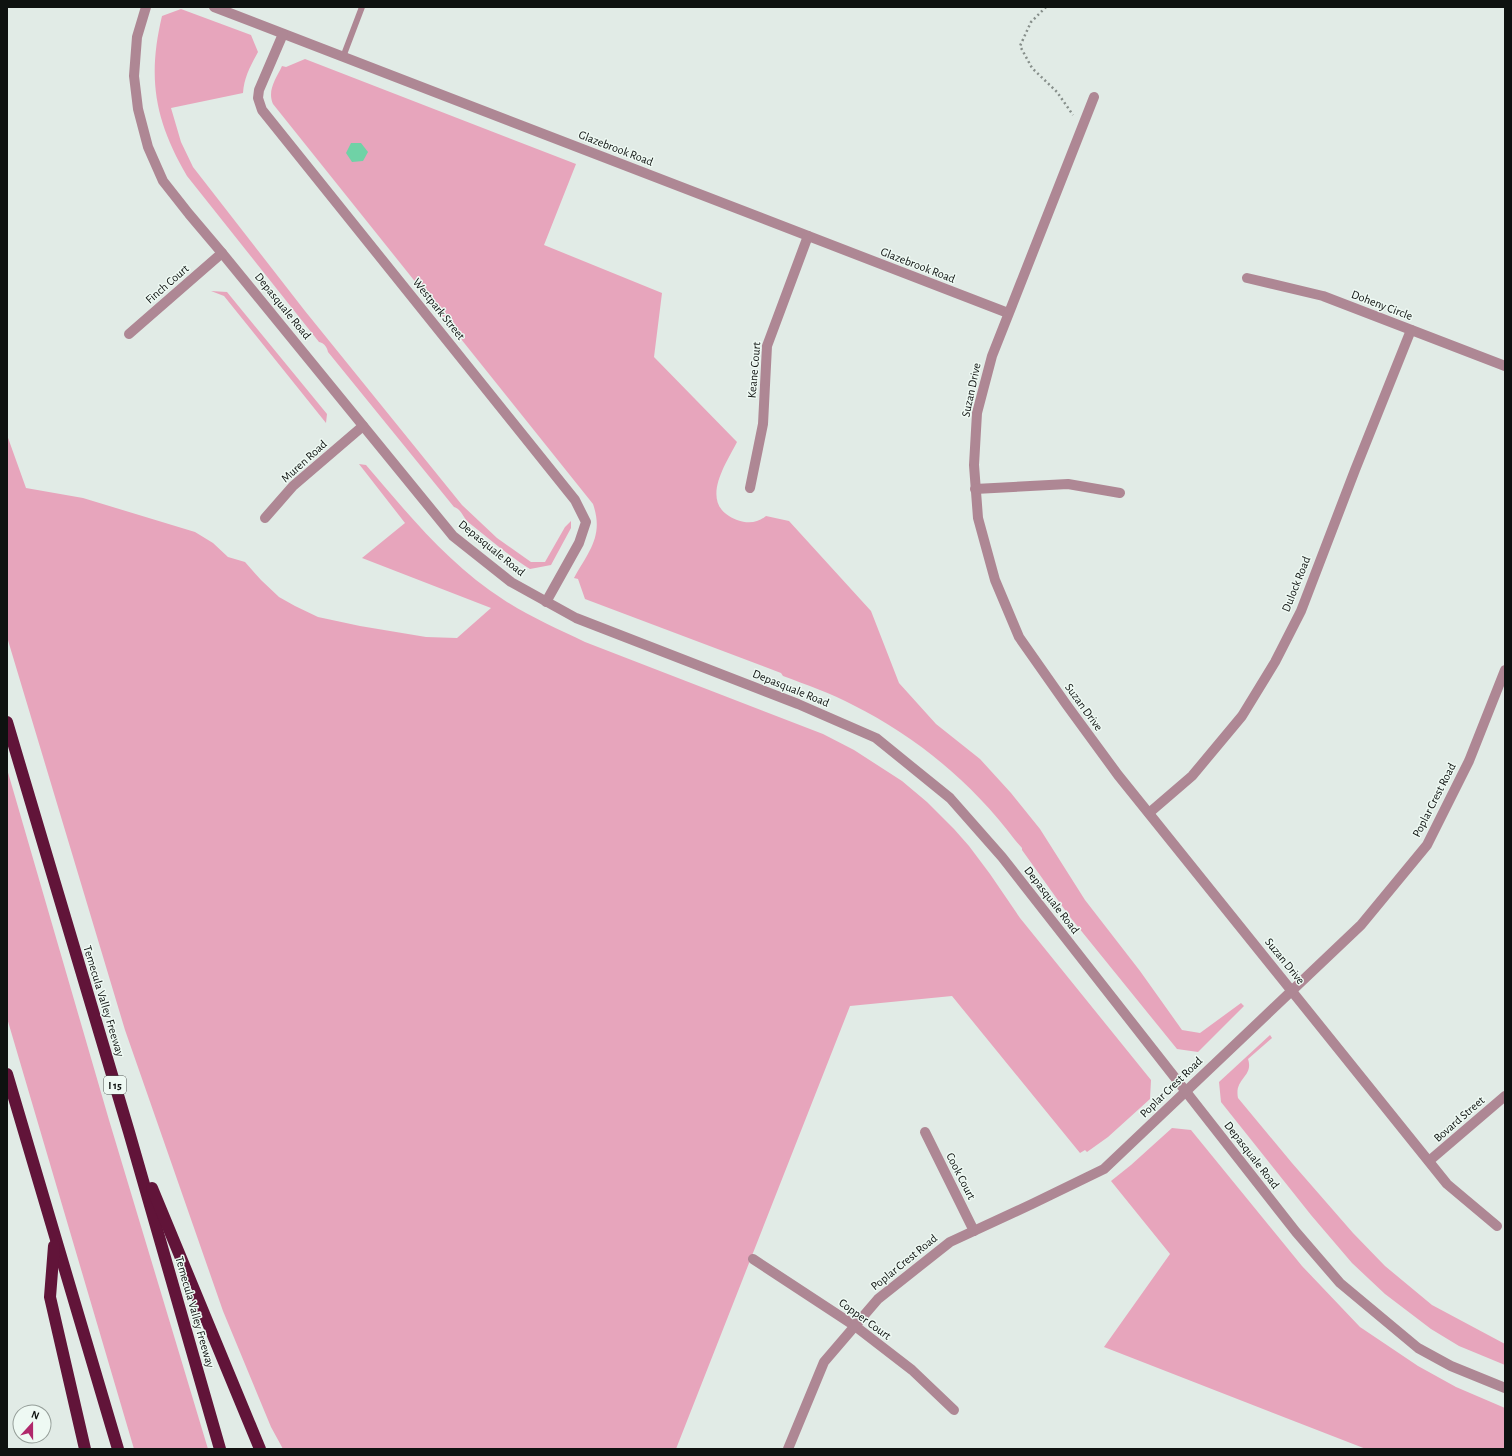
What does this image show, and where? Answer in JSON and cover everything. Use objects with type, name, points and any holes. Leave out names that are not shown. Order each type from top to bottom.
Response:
[{"type":"highway","name":"Temecula Valley Freeway","points":[[7,722],[129,1132],[220,1449]]},
{"type":"highway","points":[[7,1074],[118,1449]]},
{"type":"highway","points":[[129,1132],[260,1449]]},
{"type":"highway","points":[[55,1238],[50,1297],[85,1449]]},
{"type":"street","name":"Depasquale Road","points":[[146,7],[137,37],[134,76],[138,109],[148,147],[163,181],[453,536],[511,582],[576,618],[798,704],[876,738],[950,798],[1002,857],[1296,1232],[1340,1283],[1418,1348],[1451,1366],[1505,1388]]},
{"type":"street","name":"Glazebrook Road","points":[[214,7],[1008,313]]},
{"type":"street","name":"Westpark Street","points":[[283,34],[259,90],[258,98],[262,110],[575,500],[586,522],[579,543],[546,602]]},
{"type":"street","name":"Suzan Drive","points":[[1094,97],[992,356],[977,413],[974,465],[978,518],[995,580],[1019,637],[1118,775],[1429,1162],[1448,1184],[1497,1226]]},
{"type":"street","name":"Keane Court","points":[[750,488],[763,424],[767,346],[808,236]]},
{"type":"street","name":"Finch Court","points":[[129,334],[222,253]]},
{"type":"street","name":"Doheny Circle","points":[[1247,278],[1323,296],[1505,366]]},
{"type":"street","name":"Dulock Road","points":[[1149,813],[1192,776],[1242,716],[1275,662],[1300,611],[1411,330]]},
{"type":"street","name":"Muren Road","points":[[265,518],[293,486],[364,426]]},
{"type":"street","points":[[976,489],[1068,484],[1120,493]]},
{"type":"street","name":"Poplar Crest Road","points":[[788,1449],[824,1362],[878,1299],[950,1242],[1104,1169],[1361,924],[1427,845],[1469,761],[1505,670]]},
{"type":"street","name":"Bovard Street","points":[[1429,1162],[1505,1096]]},
{"type":"street","name":"Cook Court","points":[[925,1132],[974,1231]]},
{"type":"street","name":"Copper Court","points":[[753,1259],[855,1326],[912,1370],[954,1410]]},
{"type":"lane","points":[[343,57],[362,7]]},
{"type":"path","points":[[1046,7],[1031,22],[1020,46],[1032,68],[1056,92],[1082,127]]},
{"type":"shaded area","points":[[181,9],[251,35],[258,52],[246,76],[243,93],[171,108],[181,142],[193,167],[305,311],[462,505],[497,538],[531,562],[545,562],[565,527],[571,521],[571,528],[551,565],[530,569],[506,553],[468,522],[460,511],[454,507],[328,352],[327,348],[319,342],[187,176],[167,137],[157,99],[155,80],[157,39],[162,16]]},
{"type":"shaded area","points":[[305,59],[576,164],[544,245],[662,293],[654,357],[737,442],[721,474],[716,495],[719,505],[725,513],[741,521],[756,521],[766,516],[789,521],[871,611],[899,683],[936,724],[980,759],[1011,793],[1040,829],[1085,900],[1140,971],[1182,1030],[1200,1033],[1241,1003],[1244,1006],[1198,1052],[1177,1049],[1070,917],[1022,848],[998,819],[981,799],[962,781],[921,747],[877,718],[819,689],[783,676],[781,673],[585,599],[578,579],[574,578],[590,551],[596,534],[596,515],[593,504],[273,104],[271,99],[272,89],[282,66],[286,67]]},
{"type":"shaded area","points":[[211,291],[227,292],[327,414],[326,423],[224,296]]},
{"type":"shaded area","points":[[7,435],[26,488],[83,498],[195,532],[213,543],[228,557],[245,562],[279,597],[318,617],[360,626],[426,637],[457,638],[491,608],[362,558],[405,523],[359,464],[366,465],[430,538],[447,555],[484,586],[524,612],[585,642],[823,734],[854,750],[902,781],[927,802],[969,846],[1020,918],[1151,1080],[1150,1099],[1108,1137],[1087,1152],[1085,1150],[1080,1153],[952,996],[850,1006],[676,1449],[283,1449],[271,1427],[223,1311],[125,1030],[7,637]]},
{"type":"shaded area","points":[[7,769],[109,1120],[208,1449],[134,1449],[7,1018]]},
{"type":"shaded area","points":[[1270,1035],[1272,1038],[1248,1059],[1248,1070],[1239,1086],[1238,1098],[1353,1233],[1385,1266],[1432,1305],[1505,1344],[1505,1365],[1459,1346],[1431,1329],[1385,1294],[1352,1263],[1311,1215],[1221,1102],[1219,1082]]},
{"type":"shaded area","points":[[1172,1128],[1191,1130],[1302,1266],[1360,1327],[1418,1366],[1456,1387],[1505,1408],[1505,1449],[1366,1449],[1104,1347],[1170,1254],[1111,1181]]},
{"type":"building","points":[[351,143],[361,143],[368,152],[363,161],[352,162],[346,153]]}]
